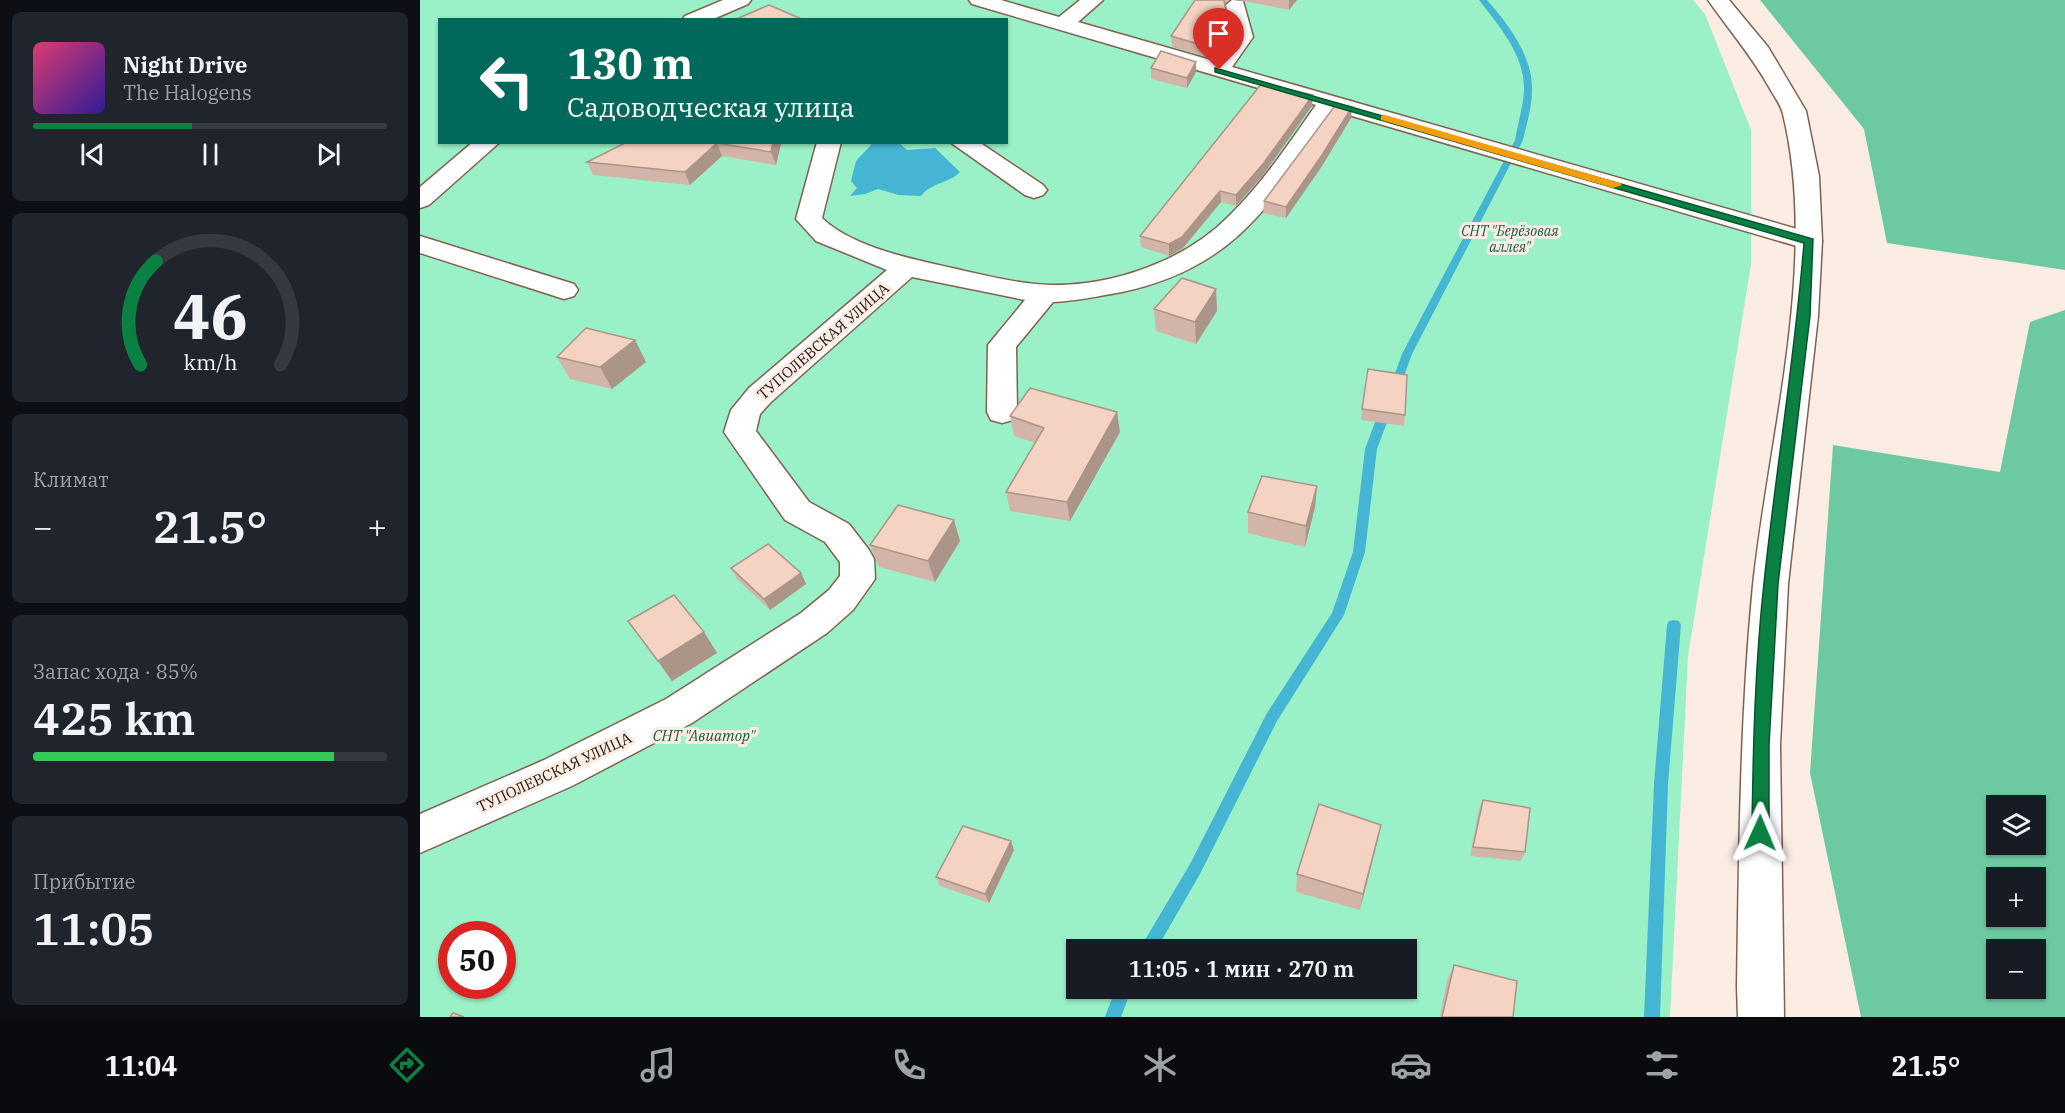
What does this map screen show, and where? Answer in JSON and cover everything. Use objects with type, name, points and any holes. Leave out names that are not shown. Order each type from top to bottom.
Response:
[{"type":"main road","points":[[697,18],[741,0]]},
{"type":"main road","points":[[979,0],[1809,241]]},
{"type":"main road","points":[[1062,24],[1093,0]]},
{"type":"main road","points":[[1718,0],[1760,52],[1794,111],[1807,176],[1809,241],[1804,316],[1771,584],[1761,745],[1759,987],[1761,1017]]},
{"type":"main road","points":[[1219,70],[1242,37],[1236,4]]},
{"type":"main road","points":[[1008,31],[1031,15]]},
{"type":"main road","points":[[828,144],[809,219],[825,235],[906,268],[1046,293],[1126,284],[1164,273],[1198,257],[1223,239],[1253,206],[1330,102]]},
{"type":"main road","points":[[424,191],[485,144]]},
{"type":"main road","points":[[965,144],[1034,190]]},
{"type":"main road","points":[[420,244],[564,290]]},
{"type":"main road","name":"ТУПОЛЕВСКАЯ УЛИЦА","points":[[420,834],[558,773],[679,711],[814,623],[841,600],[858,579],[857,559],[837,533],[797,512],[740,432],[746,410],[760,395],[906,268]]},
{"type":"main road","points":[[1002,412],[1002,345],[1046,293]]},
{"type":"green space","name":"СНТ \"Авиатор\"","points":[[420,0],[1693,0],[1705,14],[1751,130],[1751,264],[1688,656],[1670,1017],[420,1017]]},
{"type":"green space","points":[[1760,0],[2065,0],[2065,270],[1887,243],[1864,129]]},
{"type":"green space","points":[[2065,310],[2065,1017],[1861,1017],[1810,773],[1833,445],[2000,472],[2030,322]]},
{"type":"water","points":[[900,144],[907,150],[935,148],[960,172],[925,191],[921,196],[899,195],[878,189],[850,196],[857,188],[851,181],[856,161],[871,145]]},
{"type":"building","points":[[1195,0],[1224,0],[1226,10],[1205,46],[1171,36]]},
{"type":"building","points":[[769,5],[799,18],[739,18]]},
{"type":"building","points":[[1161,51],[1196,62],[1187,78],[1151,68]]},
{"type":"building","points":[[1262,83],[1313,95],[1263,164],[1236,195],[1220,191],[1182,237],[1169,244],[1140,236]]},
{"type":"building","points":[[1337,103],[1352,107],[1286,207],[1264,201]]},
{"type":"building","points":[[623,144],[716,144],[685,172],[587,162]]},
{"type":"building","points":[[723,144],[773,144],[771,152]]},
{"type":"building","points":[[1182,278],[1216,289],[1195,322],[1154,309]]},
{"type":"building","points":[[586,328],[635,340],[600,367],[557,357]]},
{"type":"building","points":[[1368,369],[1407,375],[1405,415],[1362,409]]},
{"type":"building","points":[[1030,388],[1117,412],[1067,502],[1006,492],[1044,428],[1010,416]]},
{"type":"building","points":[[1262,476],[1317,486],[1306,526],[1248,512]]},
{"type":"building","points":[[898,505],[954,520],[928,561],[870,545]]},
{"type":"building","points":[[768,544],[801,573],[764,599],[731,568]]},
{"type":"building","points":[[674,595],[704,632],[658,661],[628,621]]},
{"type":"building","points":[[1483,800],[1530,808],[1525,852],[1473,847]]},
{"type":"building","points":[[1319,804],[1381,825],[1363,894],[1297,874]]},
{"type":"building","points":[[963,826],[1011,841],[985,894],[936,877]]},
{"type":"building","points":[[1454,965],[1517,981],[1513,1017],[1442,1017]]},
{"type":"building","points":[[453,1013],[464,1017],[450,1017]]},
{"type":"waterway","points":[[1395,387],[1407,354],[1519,140],[1525,115],[1528,88],[1526,71],[1508,33],[1483,0]]},
{"type":"waterway","points":[[1154,939],[1195,869],[1272,717],[1338,615],[1359,552],[1371,449],[1386,409]]},
{"type":"waterway","points":[[1652,1017],[1661,784],[1674,625]]},
{"type":"waterway","points":[[1113,1017],[1120,999]]},
{"type":"slow traffic","points":[[1385,118],[1617,185]]},
{"type":"route","points":[[1219,70],[1809,241],[1804,316],[1771,584],[1761,745],[1760,833]]},
{"type":"park label","name":"СНТ \"Берёзовая аллея\"","points":[[1510,240]]}]
